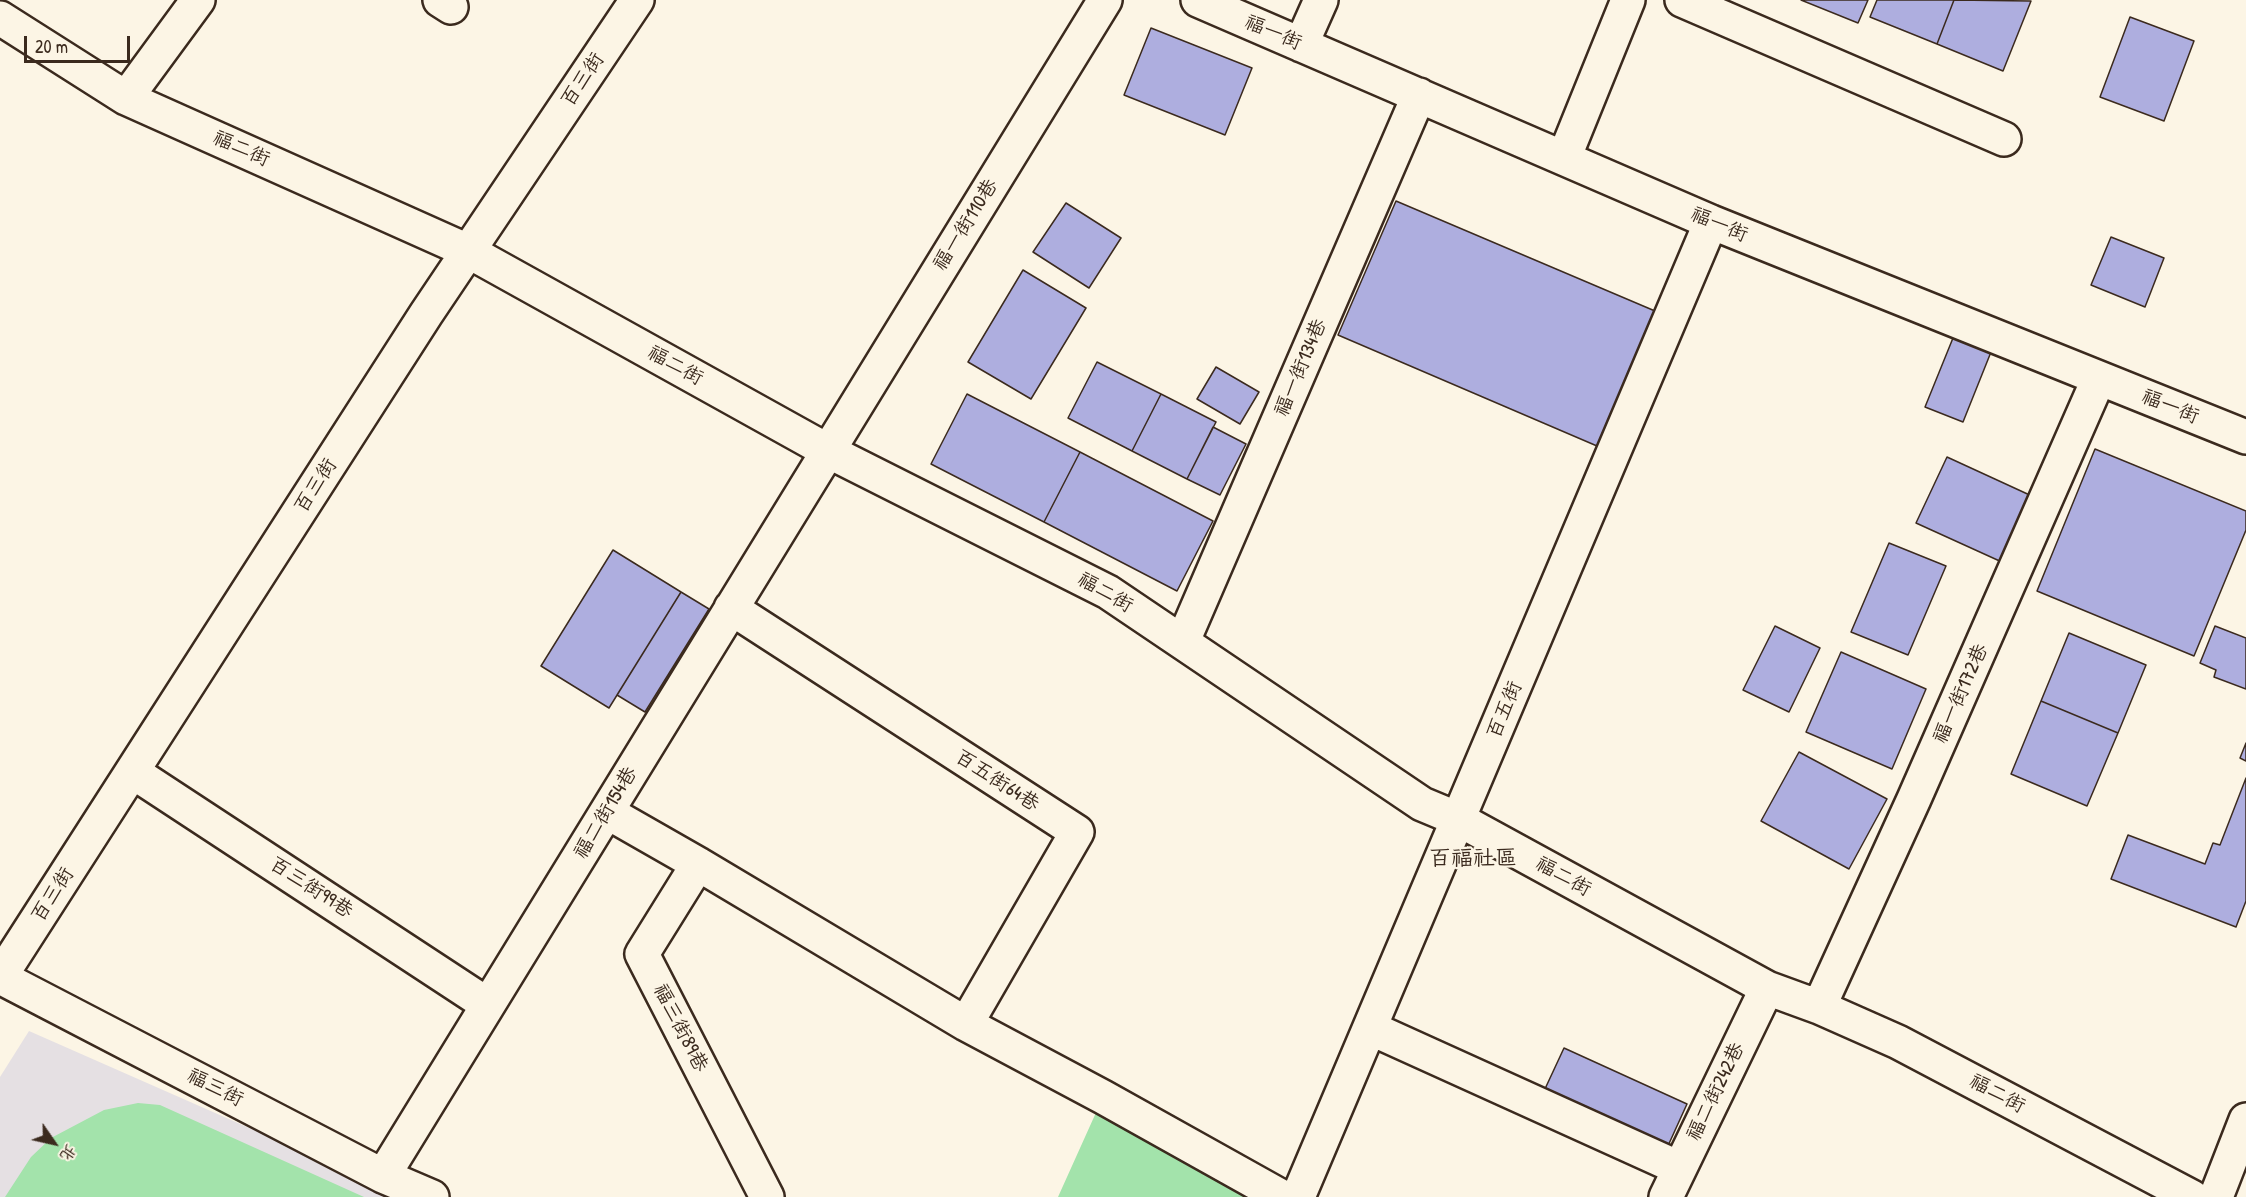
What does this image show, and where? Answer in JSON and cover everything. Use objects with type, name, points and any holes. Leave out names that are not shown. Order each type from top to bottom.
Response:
[{"type":"street","points":[[126,98],[198,0]]},
{"type":"street","name":"百三街","points":[[0,977],[468,251],[637,0]]},
{"type":"street","name":"福一街110巷","points":[[828,451],[1105,0]]},
{"type":"street","name":"福一街","points":[[1198,0],[1711,222],[2246,437]]},
{"type":"street","points":[[1301,45],[1321,0]]},
{"type":"street","points":[[1564,158],[1628,0]]},
{"type":"street","points":[[1682,0],[2004,139]]},
{"type":"street","name":"福二街","points":[[0,18],[126,98],[468,251],[828,451],[1108,592],[1422,804],[1458,819],[1767,988],[1898,1042],[2192,1197]]},
{"type":"street","name":"福一街134巷","points":[[1183,641],[1419,95]]},
{"type":"street","name":"百五街","points":[[1298,1197],[1711,222]]},
{"type":"street","name":"福一街172巷","points":[[1819,1008],[1914,799],[2099,378]]},
{"type":"street","name":"福二街154巷","points":[[383,1176],[828,451]]},
{"type":"street","name":"百五街64巷","points":[[731,608],[1077,832],[966,1024]]},
{"type":"street","name":"百三街99巷","points":[[133,772],[488,1005]]},
{"type":"street","points":[[607,812],[966,1024],[1282,1197]]},
{"type":"street","name":"福三街89巷","points":[[698,864],[642,954],[767,1197]]},
{"type":"street","name":"福三街","points":[[0,977],[383,1176],[432,1197]]},
{"type":"street","name":"福二街242巷","points":[[1672,1183],[1767,988]]},
{"type":"street","points":[[1370,1029],[1672,1183]]},
{"type":"street","points":[[2216,1197],[2246,1120]]},
{"type":"shaded area","points":[[29,1031],[406,1197],[0,1197],[0,1077]]},
{"type":"green space","points":[[1103,1097],[1282,1197],[1058,1197]]},
{"type":"green space","points":[[138,1103],[160,1105],[364,1197],[5,1197],[31,1157],[51,1138],[104,1110]]},
{"type":"building","points":[[1801,0],[1868,0],[1858,23]]},
{"type":"building","points":[[1877,0],[1954,0],[1937,44],[1870,17]]},
{"type":"building","points":[[1954,0],[2031,1],[2003,71],[1937,44]]},
{"type":"building","points":[[2130,17],[2194,41],[2164,121],[2100,97]]},
{"type":"building","points":[[1151,28],[1252,68],[1225,135],[1124,95]]},
{"type":"building","points":[[1396,201],[1655,311],[1597,446],[1338,335]]},
{"type":"building","points":[[1066,203],[1121,238],[1089,288],[1033,252]]},
{"type":"building","points":[[2111,237],[2164,258],[2145,307],[2091,285]]},
{"type":"building","points":[[1023,270],[1086,308],[1031,399],[968,362]]},
{"type":"building","points":[[1953,338],[1991,352],[1963,422],[1925,407]]},
{"type":"building","points":[[1097,362],[1161,394],[1132,451],[1068,418]]},
{"type":"building","points":[[1216,367],[1259,392],[1240,424],[1197,399]]},
{"type":"building","points":[[967,394],[1080,452],[1044,522],[931,464]]},
{"type":"building","points":[[1161,394],[1216,422],[1187,479],[1132,451]]},
{"type":"building","points":[[1213,427],[1246,444],[1220,495],[1187,479]]},
{"type":"building","points":[[2095,449],[2246,511],[2246,530],[2194,656],[2037,591]]},
{"type":"building","points":[[1080,452],[1213,521],[1177,591],[1044,522]]},
{"type":"building","points":[[1947,457],[2034,497],[2004,563],[1916,523]]},
{"type":"building","points":[[1889,543],[1946,566],[1908,655],[1851,632]]},
{"type":"building","points":[[613,550],[681,592],[609,708],[541,666]]},
{"type":"building","points":[[681,592],[709,609],[645,712],[617,695]]},
{"type":"building","points":[[1775,626],[1820,648],[1789,712],[1743,690]]},
{"type":"building","points":[[2215,626],[2246,638],[2246,689],[2214,677],[2216,670],[2200,663]]},
{"type":"building","points":[[2069,633],[2146,665],[2118,733],[2041,701]]},
{"type":"building","points":[[1841,652],[1926,689],[1892,769],[1806,732]]},
{"type":"building","points":[[2041,701],[2118,733],[2087,806],[2011,774]]},
{"type":"building","points":[[2246,743],[2246,761],[2240,758]]},
{"type":"building","points":[[1799,752],[1887,799],[1849,869],[1761,821]]},
{"type":"building","points":[[2246,778],[2246,901],[2236,927],[2111,879],[2128,835],[2205,864],[2213,843],[2220,845]]},
{"type":"building","points":[[1564,1048],[1687,1104],[1667,1148],[1544,1091]]},
{"type":"district","name":"百福社區","points":[[1473,859]]}]
